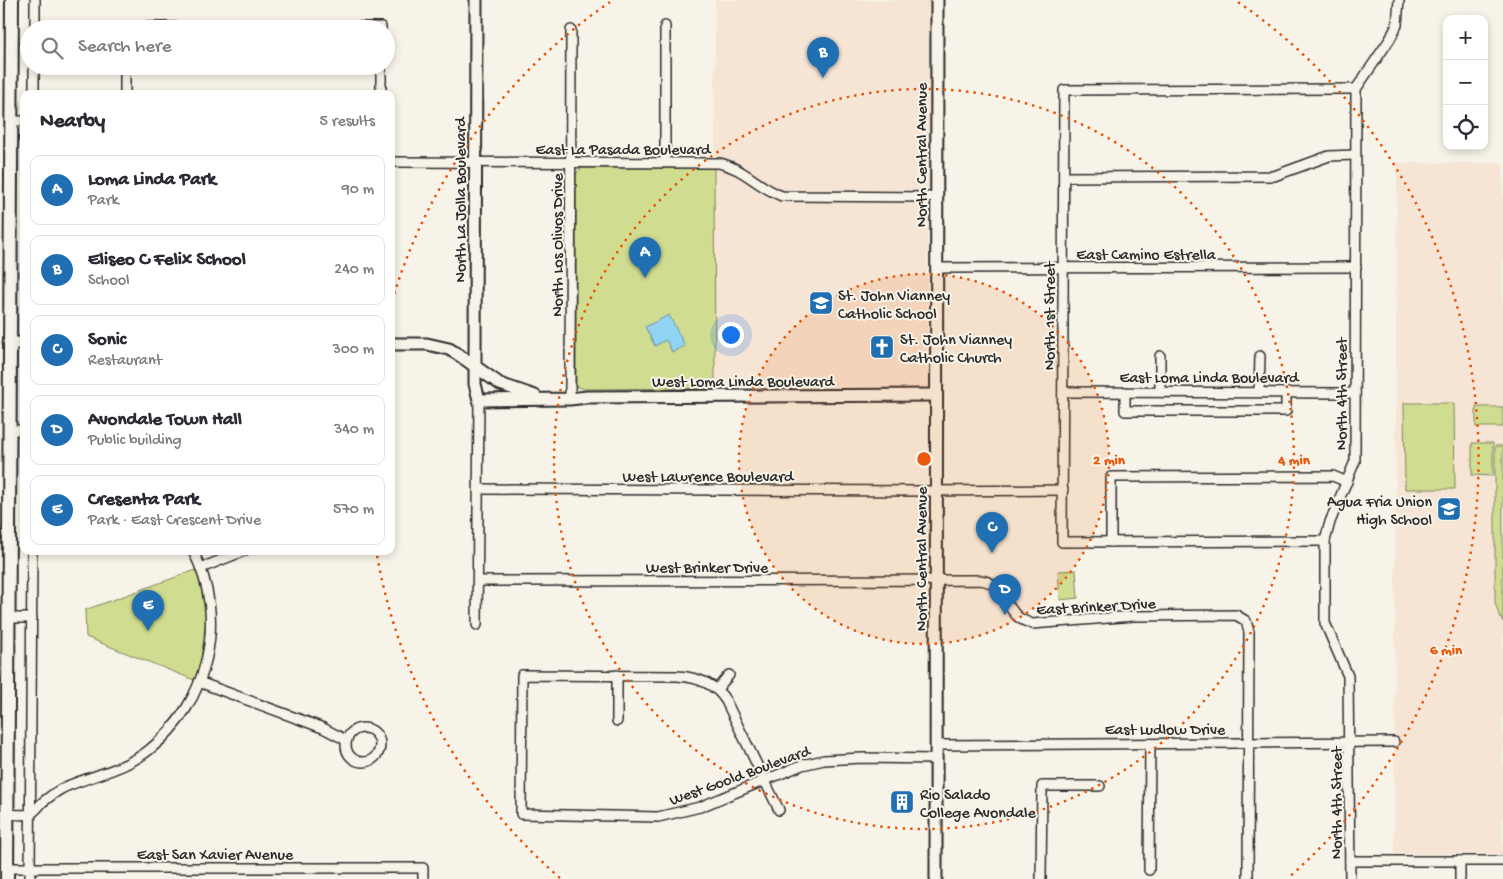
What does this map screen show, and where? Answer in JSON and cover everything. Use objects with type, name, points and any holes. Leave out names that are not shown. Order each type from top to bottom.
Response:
[{"type":"main road","points":[[7,874],[4,660],[8,618],[9,342],[17,121],[12,0]]},
{"type":"street","points":[[35,0],[35,20]]},
{"type":"street","name":"North La Jolla Boulevard","points":[[476,0],[475,384],[479,400]]},
{"type":"street","name":"North Central Avenue","points":[[936,879],[937,0]]},
{"type":"street","points":[[1356,89],[1390,39],[1397,25],[1399,0]]},
{"type":"street","points":[[666,26],[666,162]]},
{"type":"street","name":"North Los Olivos Drive","points":[[570,400],[572,30]]},
{"type":"street","points":[[34,75],[34,90]]},
{"type":"street","points":[[125,75],[125,90]]},
{"type":"street","points":[[381,75],[381,90]]},
{"type":"street","name":"North 1st Street","points":[[1111,542],[1062,542],[1064,90],[1356,89]]},
{"type":"street","name":"North 4th Street","points":[[1350,879],[1348,676],[1325,623],[1325,541],[1330,522],[1355,461],[1356,89]]},
{"type":"street","points":[[1064,177],[1274,176],[1329,156],[1355,155]]},
{"type":"street","name":"East La Pasada Boulevard","points":[[395,162],[712,162],[728,164],[740,170],[770,192],[782,196],[936,197]]},
{"type":"street","name":"East Camino Estrella","points":[[936,268],[1356,267]]},
{"type":"street","points":[[9,342],[20,343]]},
{"type":"street","name":"West Loma Linda Boulevard","points":[[395,344],[427,344],[442,347],[454,352],[508,388],[549,400]]},
{"type":"street","points":[[1160,356],[1160,392]]},
{"type":"street","points":[[1259,392],[1260,356]]},
{"type":"street","name":"East Loma Linda Boulevard","points":[[1063,392],[1355,393]]},
{"type":"street","points":[[1125,392],[1125,411],[1286,411],[1286,393]]},
{"type":"street","name":"West Loma Linda Boulevard","points":[[479,400],[570,400],[587,396],[936,395]]},
{"type":"street","points":[[477,625],[479,400]]},
{"type":"street","points":[[9,430],[20,430]]},
{"type":"street","points":[[1325,541],[1111,542],[1111,476],[1333,476],[1346,482]]},
{"type":"street","name":"West Lawrence Boulevard","points":[[479,489],[1063,490]]},
{"type":"street","points":[[30,879],[32,555]]},
{"type":"street","points":[[7,814],[30,814],[46,799],[68,785],[118,768],[149,750],[170,731],[180,718],[189,704],[205,666],[211,625],[209,600],[201,568],[195,555]]},
{"type":"street","points":[[201,568],[234,555]]},
{"type":"street","name":"West Brinker Drive","points":[[478,581],[936,580]]},
{"type":"street","name":"East Brinker Drive","points":[[936,580],[980,580],[990,583],[1000,591],[1018,618],[1032,624],[1134,616],[1236,616],[1246,621],[1248,632],[1249,743]]},
{"type":"street","points":[[8,618],[32,618]]},
{"type":"street","name":"West Goold Boulevard","points":[[618,676],[522,675],[521,814],[658,817],[700,808],[802,765],[824,760],[862,758],[936,759]]},
{"type":"street","points":[[716,689],[729,675]]},
{"type":"street","points":[[617,721],[618,676],[687,676],[705,682],[716,689],[726,701],[779,810]]},
{"type":"street","points":[[199,682],[323,728],[346,740]]},
{"type":"street","name":"East Ludlow Drive","points":[[936,745],[1394,742]]},
{"type":"street","points":[[1248,879],[1249,743]]},
{"type":"street","points":[[1150,744],[1150,870]]},
{"type":"street","points":[[1041,879],[1042,786],[1100,786]]},
{"type":"street","points":[[1350,861],[1503,861]]},
{"type":"street","points":[[1460,861],[1460,879]]},
{"type":"street","name":"East San Xavier Avenue","points":[[7,874],[30,868],[423,868],[423,879]]},
{"type":"shaded area","points":[[715,0],[931,0],[931,184],[929,188],[925,190],[804,192],[783,190],[768,184],[746,167],[715,156]]},
{"type":"shaded area","name":"Agua Fria Union High School","points":[[1397,163],[1503,163],[1503,854],[1394,854]]},
{"type":"shaded area","name":"St. John Vianney Catholic School","points":[[714,168],[726,169],[746,179],[757,190],[772,198],[791,202],[921,202],[928,205],[927,368],[932,374],[928,386],[923,388],[715,388]]},
{"type":"green space","points":[[582,168],[714,168],[715,388],[584,389],[576,386],[576,176],[577,172]]},
{"type":"green space","points":[[1404,403],[1454,403],[1455,489],[1405,489]]},
{"type":"green space","points":[[1476,407],[1503,407],[1503,427],[1476,427]]},
{"type":"green space","points":[[1472,443],[1493,443],[1493,476],[1472,475]]},
{"type":"green space","points":[[1495,446],[1503,446],[1503,622],[1495,603]]},
{"type":"green space","points":[[201,568],[211,618],[199,682],[86,637],[85,610]]},
{"type":"green space","points":[[1076,570],[1078,598],[1060,600],[1058,571]]},
{"type":"water","points":[[669,315],[685,346],[672,352],[666,340],[655,346],[645,327]]},
{"type":"place","name":"Eliseo C Felix School","points":[[823,78]]},
{"type":"place","name":"Loma Linda Park","points":[[645,278]]},
{"type":"place","name":"St. John Vianney Catholic School","points":[[821,303]]},
{"type":"place","name":"St. John Vianney Catholic Church","points":[[882,347]]},
{"type":"place","name":"Agua Fria Union High School","points":[[1449,509]]},
{"type":"place","name":"Sonic","points":[[992,553]]},
{"type":"place","name":"Avondale Town Hall","points":[[1005,615]]},
{"type":"place","name":"Cresenta Park","points":[[148,631]]},
{"type":"place","name":"Rio Salado College Avondale","points":[[902,802]]}]
